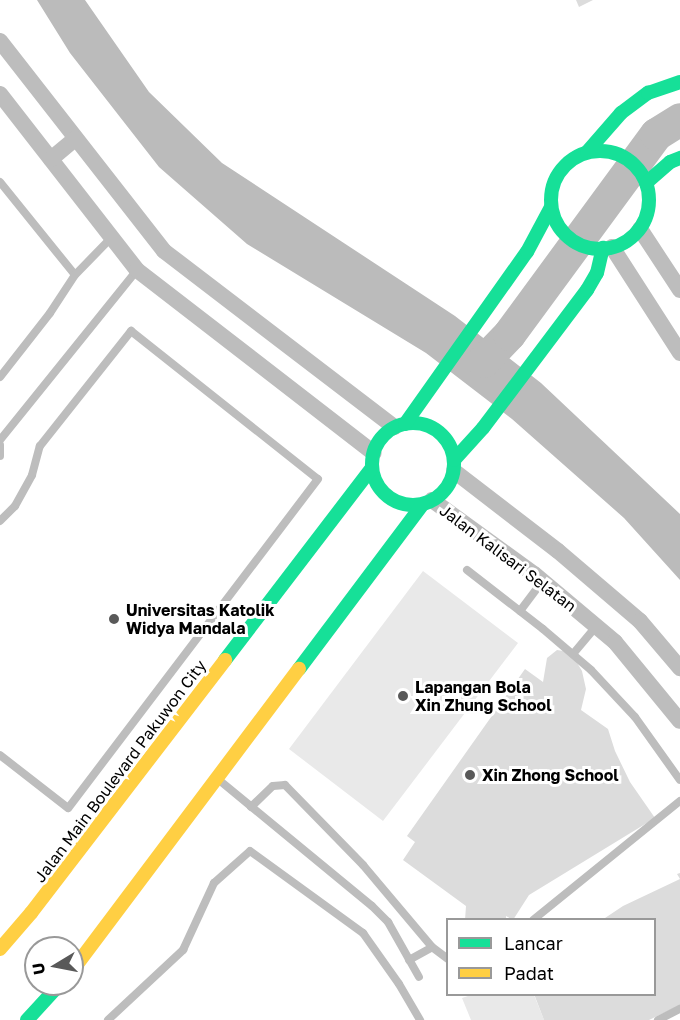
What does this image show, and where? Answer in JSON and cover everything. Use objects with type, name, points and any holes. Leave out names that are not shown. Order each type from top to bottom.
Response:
[{"type":"street","points":[[0,41],[165,251],[400,425],[427,425],[437,431],[451,449],[454,465]]},
{"type":"street","points":[[587,152],[621,113],[648,93],[680,82]]},
{"type":"street","points":[[0,94],[137,270],[373,460]]},
{"type":"street","points":[[51,159],[75,139]]},
{"type":"street","points":[[605,150],[622,155],[637,167],[646,183],[649,198],[647,214],[640,229],[608,247],[594,249],[579,245],[565,236],[556,222],[551,207],[551,189],[558,172],[571,159],[587,152],[605,150]]},
{"type":"street","points":[[646,183],[670,162],[680,158]]},
{"type":"street","points":[[428,502],[403,504],[379,487],[373,460],[381,438],[400,425],[427,393],[527,252],[551,207]]},
{"type":"street","points":[[640,229],[680,290]]},
{"type":"street","points":[[84,955],[428,502],[446,488],[454,465],[548,344],[597,273],[608,247]]},
{"type":"street","points":[[608,247],[680,352]]},
{"type":"street","name":"Jalan Main Boulevard Pakuwon City","points":[[0,949],[31,913],[373,460]]},
{"type":"street","name":"Jalan Kalisari Selatan","points":[[454,465],[640,621],[680,668]]},
{"type":"street","name":"Jalan Kalisari Selatan","points":[[428,502],[543,581],[615,642],[680,721]]},
{"type":"street","points":[[27,1020],[49,996]]},
{"type":"lane","points":[[0,182],[75,275]]},
{"type":"lane","points":[[0,377],[50,313],[75,275],[112,237]]},
{"type":"lane","points":[[0,440],[137,270]]},
{"type":"lane","points":[[0,521],[15,506],[32,475],[40,446],[131,332],[318,479],[68,808],[0,755]]},
{"type":"lane","points":[[0,445],[0,456]]},
{"type":"lane","points":[[467,570],[573,654],[635,717],[680,780]]},
{"type":"lane","points":[[520,611],[543,581]]},
{"type":"lane","points":[[573,654],[596,627]]},
{"type":"lane","points":[[218,779],[372,906],[388,922],[419,977]]},
{"type":"lane","points":[[251,807],[273,786],[285,785],[363,865],[432,947],[446,958]]},
{"type":"lane","points":[[535,918],[680,801]]},
{"type":"lane","points":[[108,1020],[183,950],[214,883],[250,851],[363,933],[399,984],[420,1020]]},
{"type":"lane","points":[[409,960],[432,947]]},
{"type":"lane","points":[[658,1020],[680,1009]]},
{"type":"shaded area","points":[[37,0],[85,0],[149,92],[222,163],[455,316],[541,383],[680,514],[680,580],[624,518],[512,419],[426,353],[247,244],[159,167],[70,53]]},
{"type":"shaded area","name":"Lapangan Bola Xin Zhung School","points":[[423,571],[518,643],[383,821],[289,749]]},
{"type":"shaded area","points":[[468,996],[534,996],[544,1020],[471,1020],[462,998]]},
{"type":"building","points":[[576,0],[593,0],[579,7]]},
{"type":"building","points":[[557,650],[563,651],[576,661],[582,671],[586,689],[581,710],[608,729],[615,751],[630,782],[655,818],[529,895],[514,918],[506,916],[506,918],[465,918],[466,906],[403,860],[415,842],[407,836],[525,669],[543,682],[547,658]]},
{"type":"building","points":[[680,879],[680,1005],[649,1020],[544,1020],[535,996],[656,996],[656,918],[605,918],[623,906]]},
{"type":"waterway","points":[[483,361],[509,334],[656,134],[680,119]]},
{"type":"traffic: fast","points":[[587,152],[621,113],[648,93],[680,82]]},
{"type":"traffic: fast","points":[[600,151],[619,155],[635,165],[645,181],[649,200],[645,219],[635,235],[619,245],[600,249],[581,245],[565,235],[555,219],[551,200],[555,181],[565,165],[581,155],[600,151]]},
{"type":"traffic: fast","points":[[646,183],[670,162],[680,158]]},
{"type":"traffic: fast","points":[[405,424],[527,252],[551,207]]},
{"type":"traffic: fast","points":[[454,460],[483,428],[587,290],[597,273],[603,248]]},
{"type":"traffic: fast","points":[[413,423],[429,426],[442,435],[451,448],[454,464],[451,480],[442,493],[429,502],[413,505],[397,502],[384,493],[375,480],[372,464],[375,448],[384,435],[397,426],[413,423]]},
{"type":"traffic: fast","points":[[225,660],[372,468]]},
{"type":"traffic: fast","points":[[299,669],[423,504]]},
{"type":"traffic: fast","points":[[27,1020],[49,996]]},
{"type":"traffic: slow","points":[[0,949],[31,913],[225,660]]},
{"type":"traffic: slow","points":[[84,955],[299,669]]},
{"type":"place","name":"Universitas Katolik Widya Mandala","points":[[114,619]]},
{"type":"place","name":"Lapangan Bola Xin Zhung School","points":[[403,696]]},
{"type":"place","name":"Xin Zhong School","points":[[470,775]]}]
